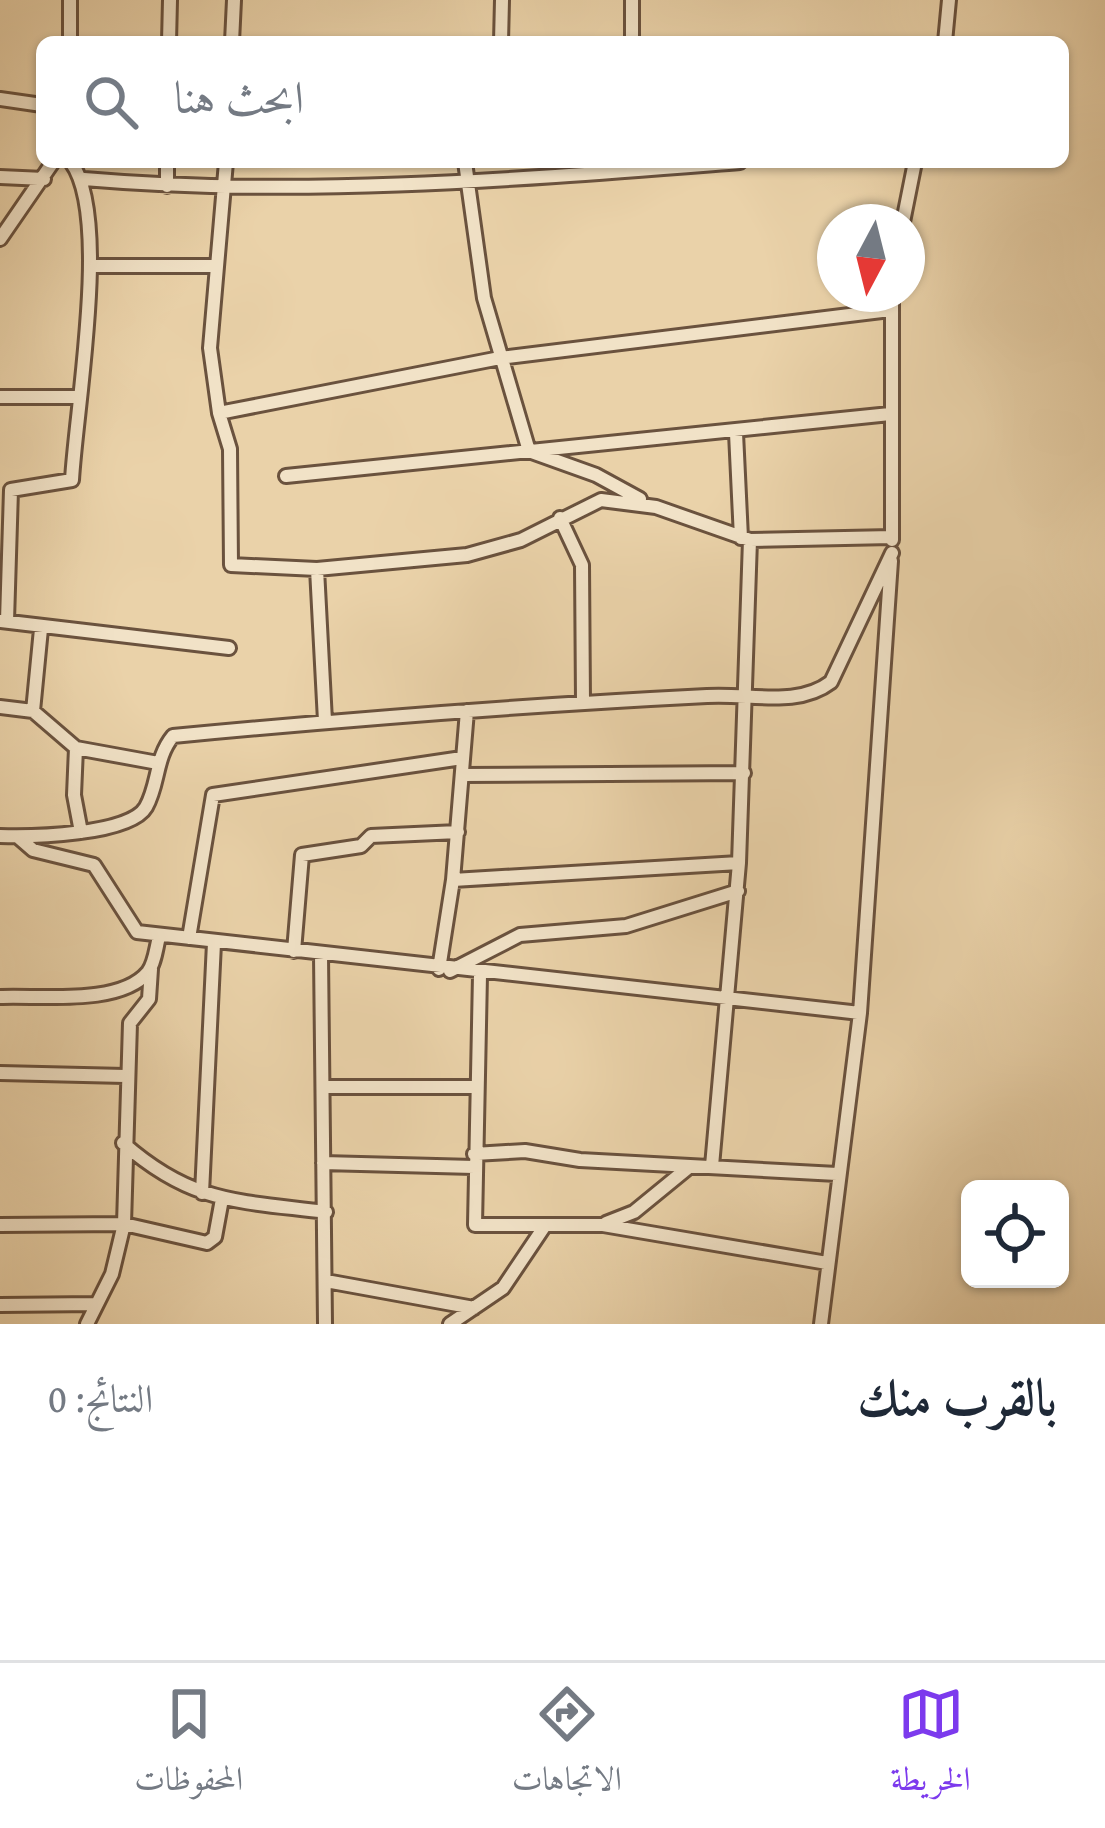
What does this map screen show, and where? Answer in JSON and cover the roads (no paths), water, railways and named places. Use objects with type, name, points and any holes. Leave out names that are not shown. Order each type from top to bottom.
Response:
[{"type":"street","points":[[70,0],[70,36]]},
{"type":"street","points":[[169,36],[170,0]]},
{"type":"street","points":[[232,36],[234,0]]},
{"type":"street","points":[[502,0],[502,36]]},
{"type":"street","points":[[632,0],[632,36]]},
{"type":"street","points":[[946,36],[949,0]]},
{"type":"street","points":[[0,99],[36,104]]},
{"type":"street","points":[[0,239],[50,168]]},
{"type":"street","points":[[76,168],[84,179],[91,266],[71,483],[11,490],[3,621],[229,648]]},
{"type":"street","points":[[167,168],[167,186]]},
{"type":"street","points":[[226,168],[210,348],[218,412],[230,449],[231,565],[317,569],[467,555],[521,540],[601,500],[656,507]]},
{"type":"street","points":[[465,168],[484,298],[529,451]]},
{"type":"street","points":[[84,179],[167,186],[466,182],[610,168]]},
{"type":"street","points":[[906,204],[913,168]]},
{"type":"street","points":[[0,177],[44,179]]},
{"type":"street","points":[[91,266],[215,266]]},
{"type":"street","points":[[218,412],[500,358],[874,312]]},
{"type":"street","points":[[821,1324],[860,1012],[892,553],[890,312]]},
{"type":"street","points":[[0,397],[76,397]]},
{"type":"street","points":[[286,476],[890,414]]},
{"type":"street","points":[[712,1166],[738,891],[749,693],[746,539],[736,433]]},
{"type":"street","points":[[529,451],[596,475],[656,507],[746,539],[892,537]]},
{"type":"street","points":[[560,518],[582,565],[583,703]]},
{"type":"street","points":[[0,836],[81,832],[138,817],[148,803],[158,763],[173,736],[583,703],[749,693],[788,699],[816,694],[831,682],[892,553]]},
{"type":"street","points":[[317,569],[326,722]]},
{"type":"street","points":[[33,711],[40,629]]},
{"type":"street","points":[[0,707],[33,711],[76,748],[158,763]]},
{"type":"street","points":[[444,970],[467,711]]},
{"type":"street","points":[[76,748],[74,795],[81,832]]},
{"type":"street","points":[[189,938],[213,795],[462,758]]},
{"type":"street","points":[[462,775],[743,773]]},
{"type":"street","points":[[294,951],[302,855],[361,846],[371,836],[458,832]]},
{"type":"street","points":[[18,837],[33,850],[94,866],[129,927],[159,937],[729,1002],[860,1012]]},
{"type":"street","points":[[453,880],[740,863]]},
{"type":"street","points":[[444,970],[520,934],[626,926],[738,891]]},
{"type":"street","points":[[87,1324],[112,1274],[124,1224],[130,1023],[149,999],[159,937]]},
{"type":"street","points":[[202,1193],[214,943]]},
{"type":"street","points":[[321,955],[325,1324]]},
{"type":"street","points":[[0,997],[117,990],[134,985],[151,969]]},
{"type":"street","points":[[480,974],[475,1225],[603,1225],[827,1263]]},
{"type":"street","points":[[0,1073],[125,1076]]},
{"type":"street","points":[[324,1087],[475,1088]]},
{"type":"street","points":[[123,1143],[160,1175],[202,1193],[326,1212]]},
{"type":"street","points":[[323,1163],[474,1161],[525,1150],[689,1167],[837,1174]]},
{"type":"street","points":[[603,1225],[634,1212],[689,1167]]},
{"type":"street","points":[[0,1225],[124,1224],[207,1243],[214,1237],[223,1199]]},
{"type":"street","points":[[450,1324],[523,1265],[544,1227]]},
{"type":"street","points":[[326,1281],[474,1308]]},
{"type":"street","points":[[0,1305],[96,1304]]}]
